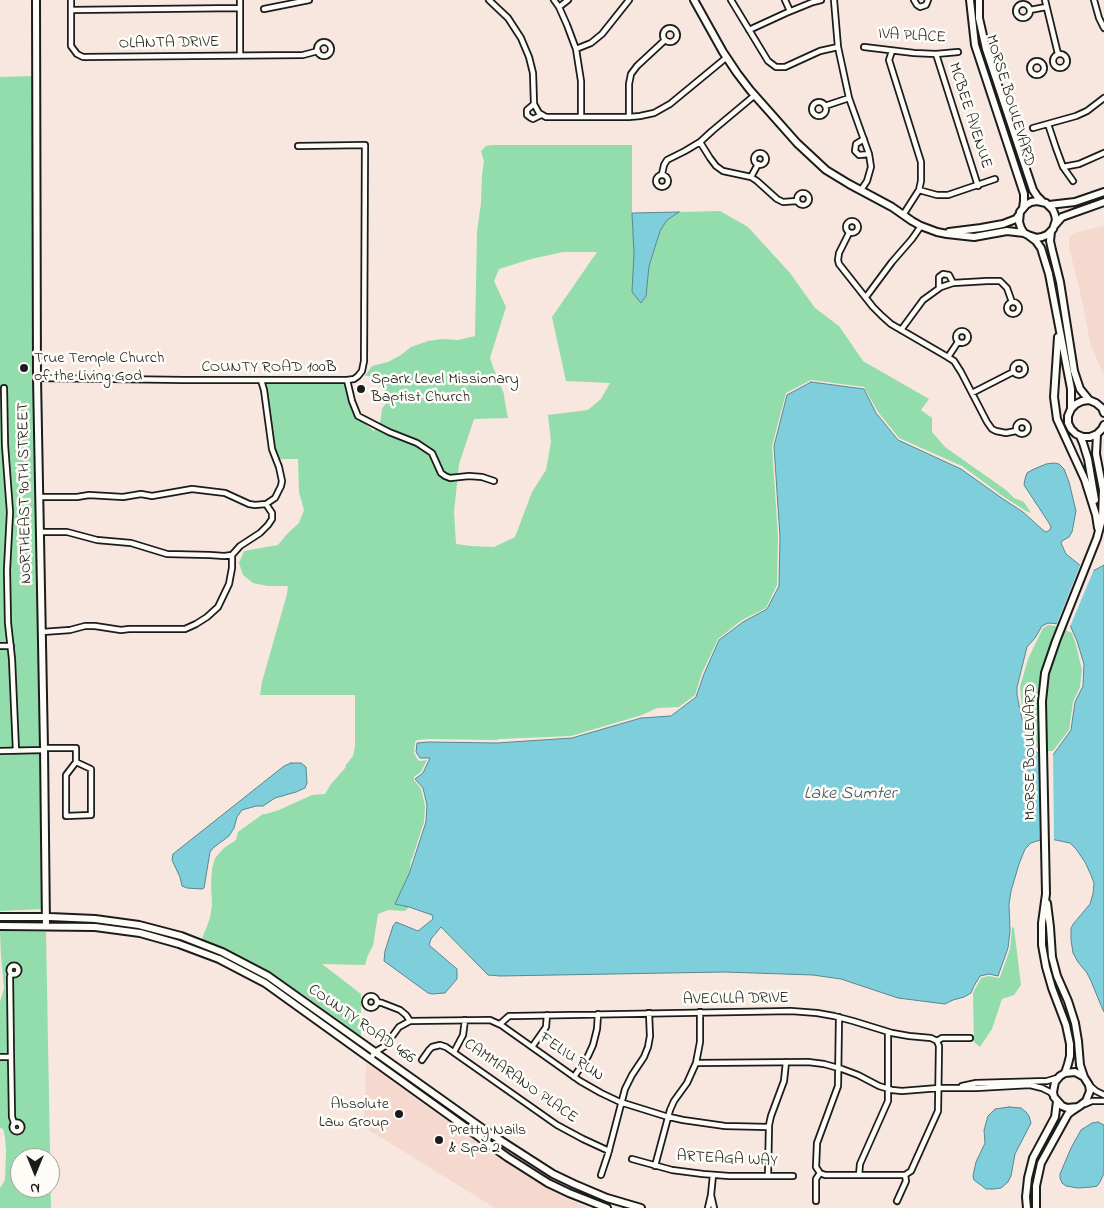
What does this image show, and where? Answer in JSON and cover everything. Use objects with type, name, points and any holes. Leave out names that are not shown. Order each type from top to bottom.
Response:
[{"type":"main road","name":"NORTHEAST 90TH STREET","points":[[36,0],[39,496],[46,926]]},
{"type":"main road","name":"MORSE BOULEVARD","points":[[970,0],[975,45],[1024,194],[1021,212]]},
{"type":"main road","name":"MORSE BOULEVARD","points":[[979,0],[979,18],[986,49],[1033,190],[1036,196],[1046,204]]},
{"type":"main road","points":[[697,1],[737,73],[755,96],[811,157],[826,170],[892,207],[921,226],[936,232],[974,237],[1007,231],[1037,238],[1047,235],[1062,217],[1104,202]]},
{"type":"main road","points":[[936,232],[955,231],[1010,222],[1031,202],[1037,201],[1046,204],[1075,202],[1104,192]]},
{"type":"main road","points":[[1046,204],[1055,215],[1056,220],[1050,241],[1060,282],[1074,371],[1080,388],[1089,400],[1101,406],[1104,413]]},
{"type":"main road","points":[[1021,212],[1019,222],[1026,234]]},
{"type":"main road","name":"MORSE BOULEVARD","points":[[1026,234],[1036,241],[1041,248],[1049,274],[1071,388],[1071,409],[1068,423],[1071,429],[1080,436],[1088,458],[1095,495],[1098,529],[1097,538],[1045,673],[1042,701],[1046,894],[1052,957],[1057,976],[1068,1000],[1075,1023],[1080,1064],[1084,1077]]},
{"type":"main road","name":"MORSE BOULEVARD","points":[[1058,326],[1054,397],[1057,419],[1086,480],[1096,515]]},
{"type":"main road","points":[[1071,409],[1082,401],[1089,400]]},
{"type":"main road","points":[[1080,436],[1090,437],[1097,434],[1104,425]]},
{"type":"main road","name":"MORSE BOULEVARD","points":[[1097,434],[1096,454],[1103,490],[1104,507],[1098,529]]},
{"type":"main road","name":"MORSE BOULEVARD","points":[[1046,894],[1042,923],[1042,945],[1046,967],[1066,1024],[1070,1044],[1070,1056],[1065,1073]]},
{"type":"main road","name":"COUNTY ROAD 466","points":[[0,917],[94,919],[139,924],[181,936],[222,952],[268,976],[508,1157],[548,1183],[608,1208]]},
{"type":"main road","name":"COUNTY ROAD 466","points":[[0,926],[95,927],[140,933],[179,944],[220,959],[265,983],[552,1174],[607,1198],[641,1208]]},
{"type":"main road","points":[[1036,1208],[1036,1186],[1041,1163],[1068,1114],[1080,1106],[1086,1101],[1090,1091],[1084,1077],[1075,1072],[1065,1073],[1057,1078],[1053,1086],[1056,1099],[1062,1106],[1067,1108],[1080,1106]]},
{"type":"main road","points":[[1027,1208],[1028,1178],[1033,1158],[1055,1117],[1056,1099]]},
{"type":"street","name":"OLANTA DRIVE","points":[[71,0],[71,46],[77,54],[83,57],[303,55],[318,52]]},
{"type":"street","points":[[240,0],[240,55]]},
{"type":"street","points":[[264,9],[287,2],[309,0]]},
{"type":"street","points":[[489,0],[508,18],[518,31],[525,46],[533,73],[534,104],[541,115],[550,117],[629,117],[647,115],[665,108],[727,57]]},
{"type":"street","points":[[554,0],[567,25],[576,49],[581,81],[581,117]]},
{"type":"street","points":[[558,7],[568,0]]},
{"type":"street","points":[[576,49],[591,43],[602,34],[630,0]]},
{"type":"street","points":[[731,0],[768,61],[776,68],[785,67],[820,51],[838,47]]},
{"type":"street","points":[[785,0],[790,11]]},
{"type":"street","points":[[801,0],[804,6]]},
{"type":"street","points":[[749,30],[790,11],[821,0]]},
{"type":"street","points":[[834,0],[838,47],[849,98],[869,154],[871,168],[861,190]]},
{"type":"street","points":[[914,0],[915,4],[920,7],[926,5],[928,0]]},
{"type":"street","points":[[1045,0],[1058,54],[1054,62]]},
{"type":"street","points":[[1094,0],[1104,28]]},
{"type":"street","points":[[1030,10],[1046,6]]},
{"type":"street","points":[[71,10],[240,8]]},
{"type":"street","points":[[629,117],[629,84],[631,74],[665,40]]},
{"type":"street","name":"IVA PLACE","points":[[864,46],[892,51],[936,54],[958,52]]},
{"type":"street","points":[[892,51],[890,60],[921,162],[919,190],[903,216]]},
{"type":"street","name":"MCBEE AVENUE","points":[[936,54],[978,186]]},
{"type":"street","points":[[1054,62],[1058,67],[1063,67],[1066,64],[1065,56],[1058,54]]},
{"type":"street","points":[[1043,66],[1054,62]]},
{"type":"street","points":[[662,174],[667,160],[700,142],[755,96]]},
{"type":"street","points":[[825,106],[849,98]]},
{"type":"street","points":[[1033,128],[1076,116],[1087,111],[1104,98]]},
{"type":"street","points":[[534,104],[526,112],[528,117],[533,119],[541,115]]},
{"type":"street","points":[[1048,124],[1063,167],[1073,181]]},
{"type":"street","points":[[864,140],[856,144],[855,151],[859,155],[869,154]]},
{"type":"street","points":[[700,142],[716,166],[723,170],[751,177],[783,202],[797,202]]},
{"type":"street","name":"COUNTY ROAD 100B","points":[[38,378],[347,380],[358,376],[362,371],[364,361],[365,145],[298,146]]},
{"type":"street","points":[[1063,167],[1079,164],[1104,153]]},
{"type":"street","points":[[751,177],[758,164]]},
{"type":"street","points":[[919,190],[942,196],[995,179]]},
{"type":"street","points":[[866,297],[921,226]]},
{"type":"street","points":[[849,233],[839,253],[839,264],[882,316],[901,330],[948,357],[957,365],[992,429],[1006,434],[1016,431]]},
{"type":"street","points":[[939,288],[939,278],[944,274],[949,275],[954,283]]},
{"type":"street","points":[[901,330],[923,300],[939,288],[954,283],[1000,281],[1007,288],[1012,302]]},
{"type":"street","points":[[948,357],[958,342]]},
{"type":"street","points":[[972,393],[1013,372]]},
{"type":"street","points":[[39,496],[77,497],[89,495],[123,497],[141,494],[152,496],[192,489],[225,493],[249,504],[266,504],[275,498],[282,481],[272,449],[261,380]]},
{"type":"street","points":[[347,380],[358,416],[389,432],[417,443],[432,453],[441,473],[445,476],[450,478],[482,476],[494,480]]},
{"type":"street","points":[[4,388],[2,412],[10,512],[7,570],[8,623],[11,646],[16,751]]},
{"type":"street","points":[[40,532],[67,532],[97,540],[131,543],[167,554],[224,556],[232,555],[240,546],[260,533],[268,525],[272,519],[272,513],[266,504]]},
{"type":"street","points":[[42,632],[70,630],[85,626],[121,630],[177,630],[190,627],[207,617],[218,607],[229,584],[232,555]]},
{"type":"street","points":[[0,646],[11,646]]},
{"type":"street","points":[[0,751],[76,748],[76,762],[66,775],[66,816],[92,815],[91,769],[76,762]]},
{"type":"street","points":[[11,974],[12,1117],[14,1123]]},
{"type":"street","points":[[373,1055],[385,1046],[399,1027],[410,1021],[407,1015],[400,1010],[377,1002]]},
{"type":"street","name":"AVECILLA DRIVE","points":[[500,1024],[509,1016],[796,1011],[839,1017],[888,1032],[932,1038],[937,1041],[942,1038],[970,1038]]},
{"type":"street","points":[[655,1166],[667,1117],[696,1063],[700,1042],[700,1012]]},
{"type":"street","points":[[601,1175],[628,1082],[647,1049],[650,1034],[650,1013]]},
{"type":"street","points":[[574,1077],[594,1045],[598,1014]]},
{"type":"street","points":[[532,1047],[546,1028],[547,1015]]},
{"type":"street","points":[[839,1017],[838,1090],[817,1143],[816,1167],[820,1173],[825,1175],[905,1175],[911,1171],[938,1114],[939,1046],[937,1041]]},
{"type":"street","points":[[454,1052],[464,1033],[465,1020]]},
{"type":"street","name":"FELIU RUN","points":[[410,1021],[494,1021],[574,1077],[621,1102],[667,1117],[714,1124],[768,1127]]},
{"type":"street","points":[[859,1175],[861,1162],[887,1103],[888,1032]]},
{"type":"street","name":"CAMMARANO PLACE","points":[[422,1060],[429,1050],[435,1046],[445,1046],[557,1125],[609,1151]]},
{"type":"street","points":[[0,1057],[11,1057]]},
{"type":"street","points":[[768,1176],[768,1127],[784,1081],[786,1062]]},
{"type":"street","points":[[696,1063],[813,1063],[838,1068],[888,1089],[902,1091],[1030,1085],[1050,1092],[1056,1099]]},
{"type":"street","points":[[952,1088],[976,1083],[1048,1081],[1057,1078]]},
{"type":"street","points":[[1089,1085],[1104,1095]]},
{"type":"street","points":[[1080,1106],[1092,1101],[1104,1101]]},
{"type":"street","name":"ARTEAGA WAY","points":[[632,1159],[684,1172],[713,1175],[793,1176]]},
{"type":"street","points":[[816,1201],[816,1179],[820,1173]]},
{"type":"street","points":[[708,1208],[713,1175]]},
{"type":"street","points":[[897,1201],[906,1181],[905,1175]]},
{"type":"street","points":[[711,1195],[714,1208]]},
{"type":"shaded area","points":[[1104,226],[1104,375],[1091,346],[1069,248],[1069,238],[1077,232]]},
{"type":"shaded area","points":[[366,1063],[522,1173],[588,1208],[495,1208],[364,1127]]},
{"type":"green space","points":[[34,76],[43,909],[0,911],[0,77]]},
{"type":"green space","points":[[632,145],[634,254],[632,291],[641,302],[646,296],[649,266],[660,231],[667,220],[679,212],[720,211],[748,227],[790,273],[815,308],[839,326],[863,361],[929,399],[921,410],[932,418],[932,432],[945,447],[1006,490],[1014,498],[1024,502],[1031,513],[1004,497],[962,466],[899,438],[878,412],[864,387],[811,380],[786,393],[772,446],[778,537],[777,585],[766,608],[742,620],[718,639],[702,673],[695,695],[679,707],[657,708],[642,715],[571,736],[496,740],[429,739],[417,740],[415,742],[414,753],[418,760],[427,760],[421,772],[414,777],[414,780],[421,789],[425,806],[424,822],[411,860],[409,874],[395,904],[409,907],[405,911],[388,910],[378,914],[373,946],[365,965],[322,964],[361,994],[361,1036],[267,971],[240,956],[202,939],[210,918],[212,869],[215,858],[224,848],[236,840],[238,832],[263,814],[279,810],[312,795],[325,794],[346,767],[353,756],[355,747],[355,695],[260,695],[288,586],[268,586],[253,583],[243,575],[239,563],[244,551],[278,545],[299,523],[304,510],[299,492],[298,459],[278,459],[260,376],[347,376],[355,416],[374,431],[380,424],[382,409],[390,397],[370,376],[365,376],[372,366],[388,362],[411,347],[428,341],[442,339],[458,340],[475,336],[477,232],[484,161],[481,151],[486,146]],"holes":[[[563,252],[597,252],[552,317],[566,381],[610,383],[601,399],[588,410],[548,415],[551,442],[546,470],[532,492],[515,537],[494,547],[456,544],[454,512],[459,464],[474,419],[508,418],[504,394],[490,358],[506,307],[494,281],[499,269]]]},
{"type":"green space","points":[[1048,625],[1059,627],[1043,672],[1041,751],[1039,751],[1027,732],[1020,687],[1028,659],[1043,628]]},
{"type":"green space","points":[[1063,629],[1072,633],[1076,645],[1082,670],[1080,687],[1073,702],[1069,730],[1053,751],[1046,751],[1044,701],[1048,673]]},
{"type":"green space","points":[[1012,927],[1014,928],[1021,985],[1014,995],[1002,999],[992,1029],[980,1047],[974,1042],[973,993],[981,978],[989,976],[1000,977],[1010,949]]},
{"type":"green space","points":[[0,931],[46,932],[50,1148],[10,1148],[10,1198],[51,1198],[51,1208],[0,1208],[0,1188],[5,1180],[6,1151],[3,1129],[0,1128],[0,1002],[4,988]]},
{"type":"water","points":[[679,212],[667,220],[660,231],[649,266],[646,296],[641,303],[632,292],[634,254],[632,213]]},
{"type":"water","name":"Lake Sumter","points":[[811,382],[864,389],[876,413],[898,440],[961,469],[1023,512],[1046,532],[1051,527],[1024,485],[1025,479],[1027,473],[1046,464],[1059,464],[1064,469],[1076,511],[1072,532],[1061,543],[1066,554],[1081,566],[1095,570],[1104,565],[1104,1012],[1087,973],[1073,953],[1071,940],[1071,928],[1090,904],[1094,883],[1085,862],[1070,843],[1046,838],[1031,843],[1025,849],[1019,864],[1009,904],[1010,931],[1008,948],[998,976],[989,974],[980,976],[971,993],[945,1004],[898,998],[841,979],[813,975],[724,972],[488,975],[441,927],[431,939],[429,945],[457,969],[457,979],[445,993],[428,993],[384,961],[385,951],[396,922],[418,931],[433,919],[432,915],[395,904],[409,874],[426,822],[427,805],[423,788],[415,779],[423,773],[430,758],[420,758],[416,752],[417,743],[497,743],[572,738],[641,718],[671,716],[696,697],[719,640],[743,622],[767,609],[779,586],[780,537],[774,446],[787,395]],"holes":[[[1048,623],[1070,625],[1084,664],[1083,686],[1075,702],[1071,730],[1053,755],[1049,757],[1040,755],[1030,745],[1025,734],[1017,687],[1027,647],[1042,626]]]},
{"type":"water","points":[[291,763],[301,763],[306,767],[307,783],[305,788],[275,798],[263,806],[242,810],[229,836],[210,852],[204,888],[187,888],[182,886],[172,860],[173,854],[284,766]]},
{"type":"water","points":[[1021,1108],[1029,1116],[1031,1123],[1015,1154],[1008,1182],[1001,1188],[986,1189],[974,1180],[973,1176],[976,1162],[985,1143],[984,1130],[988,1116],[995,1109]]},
{"type":"water","points":[[1098,1122],[1104,1125],[1104,1173],[1100,1182],[1097,1186],[1092,1187],[1078,1188],[1066,1186],[1062,1183],[1060,1174],[1071,1148],[1081,1130],[1092,1123]]},
{"type":"pier","points":[[1081,563],[1086,566],[1095,567],[1069,629],[1056,626]]},
{"type":"pier","points":[[1053,750],[1054,842],[1047,840],[1040,842],[1039,751],[1048,754]]},
{"type":"place","name":"True Temple Church of the Living God","points":[[24,368]]},
{"type":"place","name":"Spark Level Missionary Baptist Church","points":[[361,389]]},
{"type":"place","name":"Absolute Law Group","points":[[399,1114]]},
{"type":"place","name":"Pretty Nails & Spa 2","points":[[439,1140]]}]
